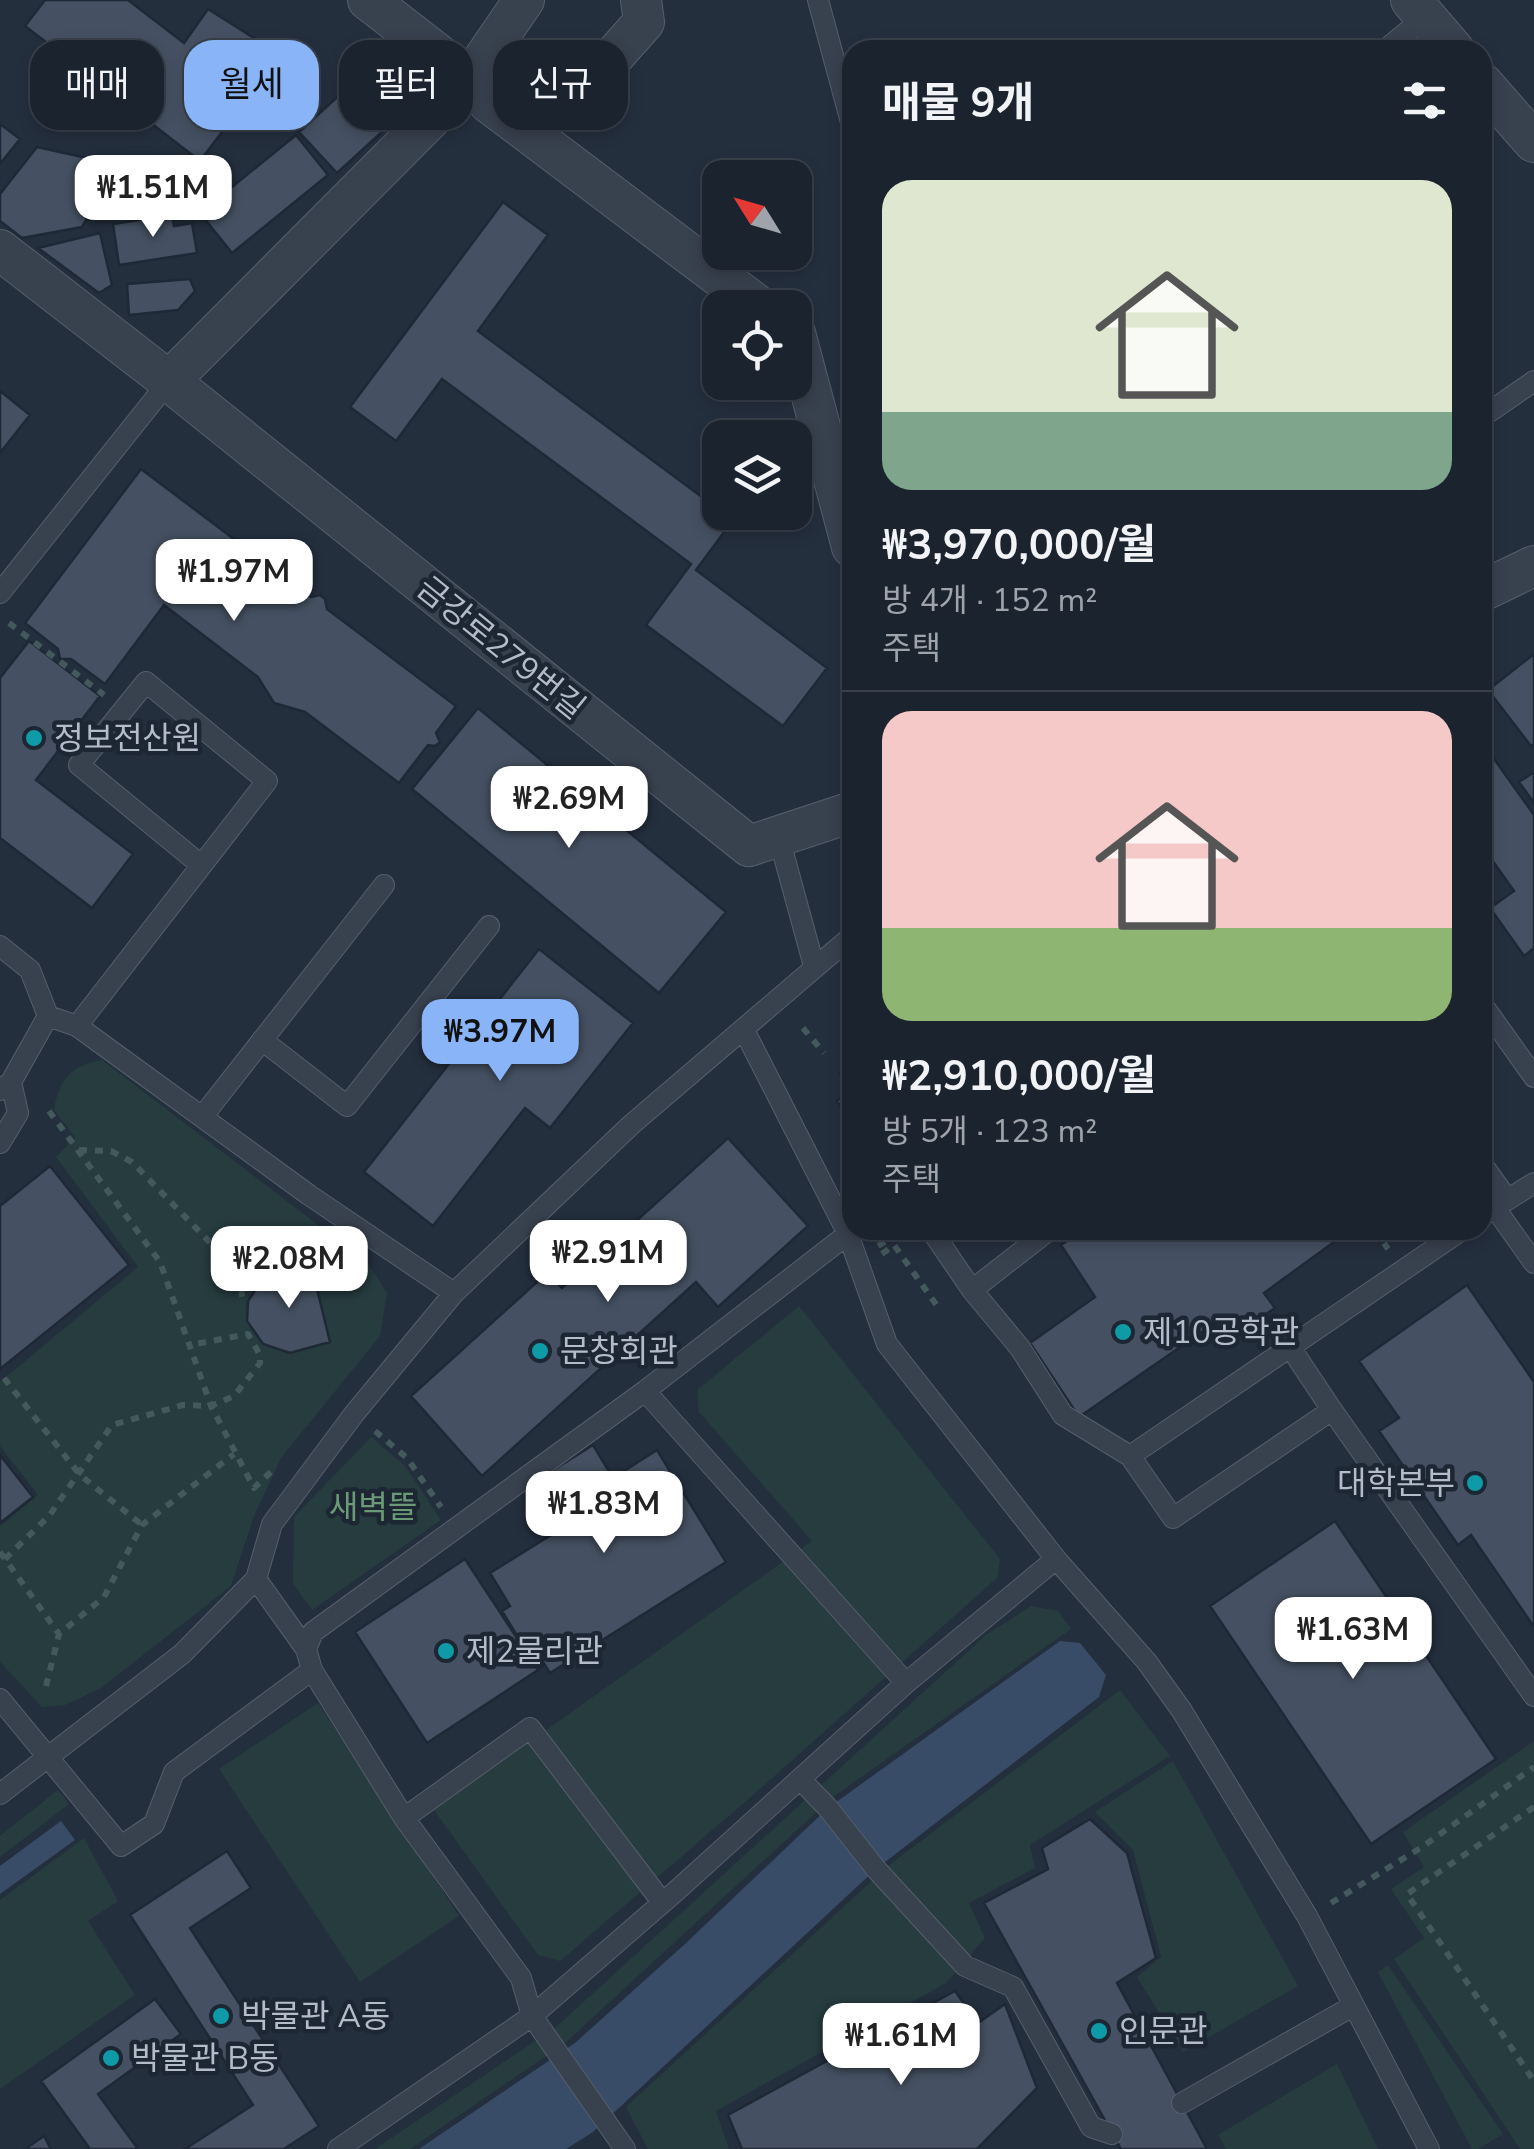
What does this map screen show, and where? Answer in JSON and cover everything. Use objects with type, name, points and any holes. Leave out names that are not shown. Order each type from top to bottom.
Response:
[{"type":"street","points":[[368,0],[479,91],[738,290]]},
{"type":"street","points":[[169,381],[479,91],[524,0]]},
{"type":"street","points":[[479,91],[613,57],[644,22],[641,0]]},
{"type":"street","points":[[1427,6],[1448,40]]},
{"type":"street","points":[[1492,94],[1534,142]]},
{"type":"street","name":"금강로279번길","points":[[0,250],[749,846],[842,816]]},
{"type":"street","points":[[812,397],[842,509]]},
{"type":"street","points":[[1492,586],[1534,566]]},
{"type":"lane","points":[[818,0],[842,89]]},
{"type":"lane","points":[[1395,40],[1427,6]]},
{"type":"lane","points":[[1492,410],[1534,380]]},
{"type":"lane","points":[[0,593],[169,381]]},
{"type":"lane","points":[[77,1026],[267,781],[146,682],[80,765],[201,865]]},
{"type":"lane","points":[[778,838],[814,966]]},
{"type":"lane","points":[[202,1117],[384,886]]},
{"type":"lane","points":[[262,1040],[347,1106],[488,926]]},
{"type":"lane","points":[[0,1794],[182,1654],[256,1579],[272,1524],[354,1414],[454,1293],[632,1124],[842,944]]},
{"type":"lane","points":[[0,946],[30,970],[48,1016],[77,1026],[309,1195],[454,1293]]},
{"type":"lane","points":[[0,1144],[18,1113],[6,1086],[48,1016]]},
{"type":"lane","points":[[1492,1018],[1534,1077]]},
{"type":"lane","points":[[744,1030],[842,1222]]},
{"type":"lane","points":[[1534,1183],[1495,1208],[1534,1263]]},
{"type":"lane","points":[[306,1649],[313,1632],[645,1391],[842,1239]]},
{"type":"lane","points":[[850,1240],[887,1344],[1056,1559],[1147,1662],[1182,1711],[1307,1916],[1428,2149]]},
{"type":"lane","points":[[938,1240],[972,1290],[1020,1348],[1064,1415],[1130,1456],[1173,1518],[1332,1410]]},
{"type":"lane","points":[[972,1290],[1036,1240]]},
{"type":"lane","points":[[1130,1456],[1447,1240]]},
{"type":"lane","points":[[1290,1348],[1534,1696]]},
{"type":"lane","points":[[645,1391],[906,1683]]},
{"type":"lane","points":[[338,2149],[532,2016],[906,1683],[1056,1559]]},
{"type":"lane","points":[[256,1579],[306,1649],[312,1670],[404,1818],[520,1978],[532,2016],[625,2149]]},
{"type":"lane","points":[[0,1700],[122,1846],[154,1824],[174,1772],[312,1670]]},
{"type":"lane","points":[[404,1818],[530,1728],[662,1902]]},
{"type":"lane","points":[[800,1779],[965,1966],[1013,1987],[1091,2127],[1112,2134]]},
{"type":"lane","points":[[1182,2102],[1353,2006]]},
{"type":"path","points":[[9,623],[124,710]]},
{"type":"path","points":[[803,1028],[824,1053]]},
{"type":"path","points":[[49,1111],[160,1262],[211,1406],[254,1488],[278,1465]]},
{"type":"path","points":[[78,1150],[111,1151],[132,1162],[224,1257],[241,1288],[243,1303]]},
{"type":"path","points":[[1382,1240],[1392,1254]]},
{"type":"path","points":[[870,1264],[894,1246],[940,1310]]},
{"type":"path","points":[[59,1634],[3,1555],[49,1516],[112,1425],[183,1405],[211,1406],[234,1396],[260,1363],[260,1355],[248,1334],[190,1346]]},
{"type":"path","points":[[4,1378],[80,1475],[142,1525]]},
{"type":"path","points":[[373,1429],[407,1458],[450,1521]]},
{"type":"path","points":[[46,1686],[59,1634],[104,1597],[142,1525],[234,1454]]},
{"type":"path","points":[[1331,1902],[1422,1847],[1534,1768]]},
{"type":"path","points":[[1534,1807],[1407,1894],[1534,2081]]},
{"type":"green space","points":[[102,1060],[368,1263],[387,1293],[380,1336],[281,1458],[254,1516],[231,1586],[101,1688],[65,1705],[42,1707],[0,1662],[0,1526],[38,1495],[0,1446],[0,1382],[138,1267],[56,1157],[75,1137],[54,1110],[59,1090],[75,1070]]},
{"type":"green space","points":[[799,1306],[1000,1559],[998,1577],[560,1961],[538,1955],[434,1810],[812,1541],[699,1412],[697,1390]]},
{"type":"green space","name":"새벽뜰","points":[[371,1437],[405,1466],[441,1520],[312,1610],[293,1583],[294,1517]]},
{"type":"green space","points":[[1031,1606],[1058,1611],[1071,1629],[833,1797],[565,2043],[410,2149],[375,2149],[556,2027],[986,1635]]},
{"type":"green space","points":[[1120,1690],[1170,1756],[1030,1845],[1035,1868],[969,1903],[985,1938],[946,1983],[716,2111],[729,2149],[648,2149],[626,2107],[888,1866]]},
{"type":"green space","points":[[318,1703],[459,1916],[360,1982],[219,1769]]},
{"type":"green space","points":[[1534,1741],[1534,2149],[1520,2149],[1394,1959],[1424,1938],[1391,1889],[1424,1867],[1403,1832]]},
{"type":"green space","points":[[1173,1761],[1298,1986],[1183,2052],[1137,1977],[1161,1957],[1133,1850],[1095,1812]]},
{"type":"green space","points":[[58,1790],[69,1804],[0,1857],[0,1836]]},
{"type":"green space","points":[[84,1838],[118,1901],[88,1921],[135,1995],[0,2089],[0,1900]]},
{"type":"green space","points":[[1388,1965],[1503,2134],[1478,2149],[1472,2149],[1378,1972]]},
{"type":"green space","points":[[1337,2064],[1378,2149],[1226,2149],[1218,2135]]},
{"type":"water","points":[[1060,1641],[1080,1643],[1106,1675],[1099,1697],[876,1869],[593,2132],[566,2149],[419,2149],[575,2043],[828,1808]]},
{"type":"water","points":[[61,1821],[75,1840],[0,1894],[0,1866]]},
{"type":"building","points":[[45,0],[128,0],[184,43],[184,130],[224,130],[200,161],[160,130],[164,130],[164,40],[43,40],[25,26]]},
{"type":"building","points":[[208,9],[257,40],[186,40]]},
{"type":"building","points":[[339,95],[339,130],[384,130],[337,173],[299,132],[319,130],[319,114]]},
{"type":"building","points":[[0,124],[20,139],[0,164]]},
{"type":"building","points":[[296,135],[328,175],[232,253],[200,213]]},
{"type":"building","points":[[37,147],[182,179],[174,214],[126,204],[123,219],[91,212],[82,227],[22,238],[0,221],[0,194]]},
{"type":"building","points":[[503,202],[548,235],[478,331],[702,497],[702,530],[726,530],[696,570],[827,668],[783,726],[646,625],[691,564],[442,379],[396,441],[350,407]]},
{"type":"building","points":[[172,215],[174,226],[192,223],[197,253],[119,265],[113,224]]},
{"type":"building","points":[[100,233],[112,285],[99,293],[38,248]]},
{"type":"building","points":[[190,279],[195,291],[178,310],[129,315],[127,284]]},
{"type":"building","points":[[0,391],[30,415],[0,453]]},
{"type":"building","points":[[141,469],[311,597],[320,595],[327,609],[456,706],[436,733],[440,742],[428,745],[399,783],[305,712],[274,703],[258,677],[164,605],[105,684],[71,659],[60,659],[58,649],[25,623]]},
{"type":"building","name":"정보전산원","points":[[29,641],[100,696],[36,780],[133,854],[92,908],[0,838],[0,678]]},
{"type":"building","points":[[1534,654],[1534,744],[1531,746],[1492,695],[1492,687]]},
{"type":"building","points":[[478,708],[726,912],[659,993],[412,789]]},
{"type":"building","points":[[1492,756],[1534,815],[1534,948],[1524,956],[1492,911],[1492,907],[1514,891],[1492,860]]},
{"type":"building","points":[[1534,772],[1534,803],[1519,782]]},
{"type":"building","points":[[539,949],[633,1023],[550,1128],[525,1108],[433,1226],[364,1172]]},
{"type":"building","name":"문창회관","points":[[728,1138],[808,1226],[718,1307],[696,1282],[482,1476],[411,1396],[548,1272],[562,1288]]},
{"type":"building","points":[[50,1166],[129,1265],[0,1369],[0,1206]]},
{"type":"building","name":"제10공학관","points":[[1068,1240],[1337,1240],[1264,1293],[1275,1308],[1227,1341],[1215,1323],[1079,1417],[1030,1343],[1095,1297],[1061,1245]]},
{"type":"building","points":[[310,1260],[330,1342],[290,1353],[263,1344],[247,1321],[248,1301],[263,1278]]},
{"type":"building","name":"대학본부","points":[[1467,1285],[1534,1382],[1534,1627],[1471,1535],[1458,1545],[1379,1431],[1399,1418],[1359,1361]]},
{"type":"building","points":[[593,1445],[613,1478],[657,1450],[726,1562],[550,1673],[536,1651],[529,1655],[502,1611],[510,1606],[490,1573],[567,1525],[539,1479]]},
{"type":"building","points":[[0,1455],[33,1497],[0,1523]]},
{"type":"building","points":[[1335,1521],[1496,1759],[1371,1844],[1210,1606]]},
{"type":"building","name":"제2물리관","points":[[465,1559],[538,1670],[427,1743],[355,1632]]},
{"type":"building","name":"인문관","points":[[1090,1819],[1127,1853],[1156,1958],[1117,1983],[1207,2149],[1121,2149],[984,1903],[1048,1869],[1042,1848]]},
{"type":"building","name":"박물관 A동","points":[[227,1851],[251,1888],[190,1928],[319,2126],[284,2149],[185,2149],[253,2105],[130,1915]]},
{"type":"building","points":[[955,1991],[978,2023],[1005,2004],[1037,2088],[977,2149],[742,2149],[728,2115]]},
{"type":"building","name":"박물관 B동","points":[[155,1999],[181,2034],[98,2094],[138,2149],[90,2149],[41,2081]]},
{"type":"building","points":[[44,2136],[51,2149],[25,2149]]},
{"type":"place","name":"정보전산원","points":[[34,738]]},
{"type":"place","name":"제10공학관","points":[[1123,1332]]},
{"type":"place","name":"문창회관","points":[[540,1351]]},
{"type":"place","name":"대학본부","points":[[1475,1483]]},
{"type":"place","name":"제2물리관","points":[[446,1651]]},
{"type":"place","name":"박물관 A동","points":[[221,2016]]},
{"type":"place","name":"인문관","points":[[1099,2031]]},
{"type":"place","name":"박물관 B동","points":[[111,2058]]}]
